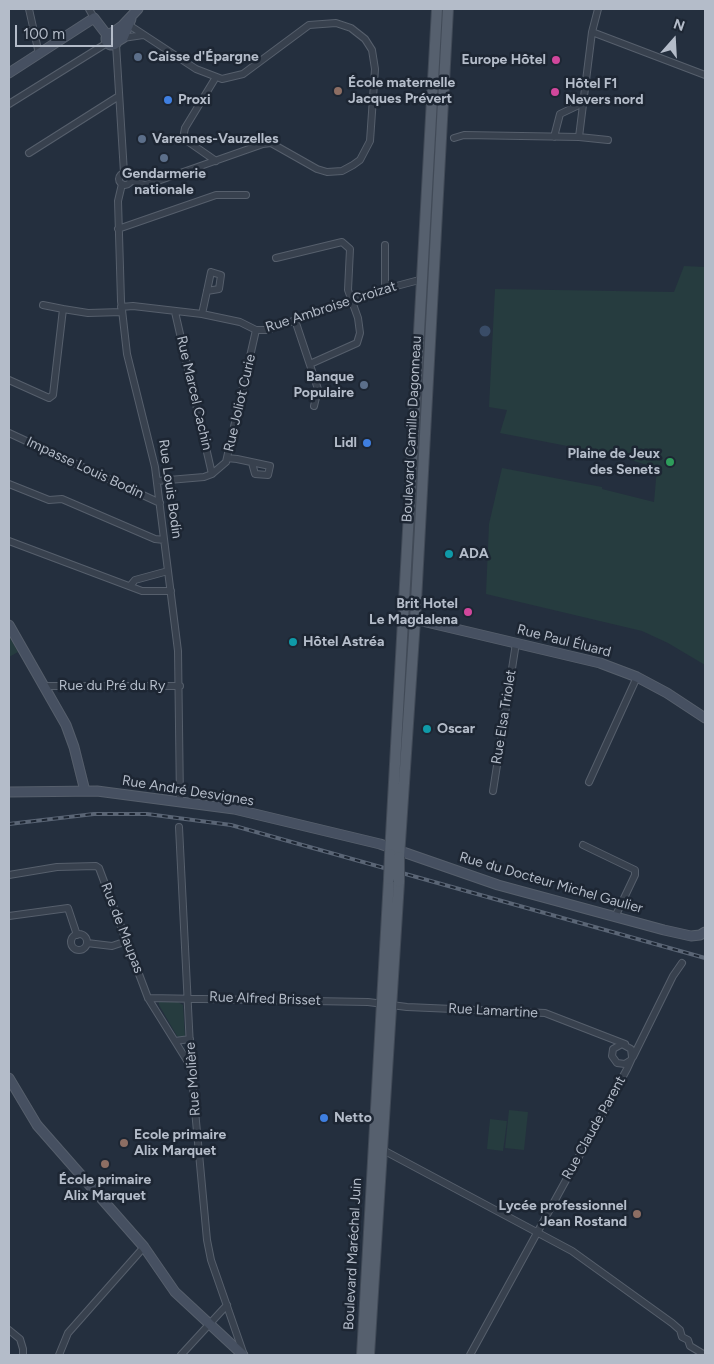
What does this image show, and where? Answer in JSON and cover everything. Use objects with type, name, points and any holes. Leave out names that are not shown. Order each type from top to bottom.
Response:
[{"type":"main road","name":"Boulevard Camille Dagonneau","points":[[395,852],[404,619],[437,9]]},
{"type":"main road","name":"Boulevard Camille Dagonneau","points":[[395,852],[415,620],[448,9]]},
{"type":"main road","name":"Boulevard Maréchal Juin","points":[[387,1005],[386,924],[394,881],[395,852]]},
{"type":"main road","name":"Boulevard Maréchal Juin","points":[[362,1355],[387,1005],[398,903],[394,881]]},
{"type":"main road","name":"Boulevard Maréchal Juin","points":[[369,1355],[378,1202],[377,1150]]},
{"type":"street","points":[[29,9],[39,54]]},
{"type":"street","points":[[89,9],[94,18],[114,39],[124,173],[119,179],[122,184],[128,185],[132,181]]},
{"type":"street","points":[[579,137],[592,32],[598,9]]},
{"type":"street","points":[[114,39],[135,11]]},
{"type":"street","points":[[9,104],[114,39],[129,25],[135,11]]},
{"type":"street","points":[[9,73],[94,18]]},
{"type":"street","points":[[129,25],[196,69],[222,79],[243,74],[309,25],[324,22],[336,23],[351,28],[365,39],[372,50],[375,69],[370,142],[360,160],[342,171],[327,172],[317,170],[271,143],[145,185],[132,181]]},
{"type":"street","points":[[592,32],[705,75]]},
{"type":"street","points":[[114,39],[143,35]]},
{"type":"street","points":[[216,77],[184,128],[183,138],[216,160]]},
{"type":"street","points":[[29,153],[119,96]]},
{"type":"street","points":[[554,137],[560,114],[583,103]]},
{"type":"street","points":[[454,138],[464,135],[579,137],[608,140]]},
{"type":"street","points":[[124,173],[131,175],[132,181]]},
{"type":"street","name":"Rue Louis Bodin","points":[[122,184],[118,201],[122,310],[127,354],[137,400],[148,431],[157,481],[171,590],[180,686],[180,801]]},
{"type":"street","points":[[118,229],[216,194],[246,195]]},
{"type":"street","points":[[276,258],[342,242],[350,249],[348,290],[358,318],[360,333],[357,343],[310,364]]},
{"type":"street","points":[[385,245],[385,289]]},
{"type":"street","name":"Rue Ambroise Croizat","points":[[43,305],[88,313],[122,310],[133,306],[202,314],[240,322],[256,330],[266,330],[385,289],[423,279]]},
{"type":"street","points":[[202,314],[207,291]]},
{"type":"street","points":[[9,380],[49,398],[53,395],[63,309]]},
{"type":"street","name":"Rue Marcel Cachin","points":[[175,312],[212,474]]},
{"type":"street","points":[[295,320],[318,389],[314,406]]},
{"type":"street","name":"Rue Joliot Curie","points":[[212,474],[226,462],[256,330]]},
{"type":"street","name":"Impasse Louis Bodin","points":[[9,433],[160,503]]},
{"type":"street","points":[[227,458],[252,463]]},
{"type":"street","points":[[157,481],[204,477],[212,474]]},
{"type":"street","points":[[9,484],[50,500],[62,500],[155,539],[164,540]]},
{"type":"street","points":[[9,541],[142,591],[171,590]]},
{"type":"street","points":[[130,586],[135,580],[168,571]]},
{"type":"street","name":"Rue Paul Éluard","points":[[404,619],[600,663],[638,677],[667,692],[705,718]]},
{"type":"street","points":[[9,625],[44,686],[71,740],[85,791]]},
{"type":"street","name":"Rue Elsa Triolet","points":[[493,791],[516,643]]},
{"type":"street","points":[[589,782],[638,677]]},
{"type":"street","name":"Rue du Pré du Ry","points":[[44,686],[180,686]]},
{"type":"street","name":"Rue André Desvignes","points":[[9,792],[85,791],[234,809],[395,852]]},
{"type":"street","name":"Rue Molière","points":[[179,827],[191,1067],[207,1240],[211,1260],[243,1355]]},
{"type":"street","points":[[584,845],[635,870],[635,875],[615,917]]},
{"type":"street","name":"Rue du Docteur Michel Gaulier","points":[[395,852],[498,885],[615,917],[690,936],[700,936],[705,932]]},
{"type":"street","name":"Rue de Maupas","points":[[9,875],[57,866],[96,866],[148,998],[191,1067]]},
{"type":"street","points":[[9,916],[68,908],[77,935]]},
{"type":"street","points":[[77,935],[84,936],[87,943],[80,950],[73,948],[71,940],[77,935]]},
{"type":"street","points":[[87,943],[112,946],[127,941]]},
{"type":"street","name":"Rue Claude Parent","points":[[470,1355],[632,1059],[682,963]]},
{"type":"street","name":"Rue Alfred Brisset","points":[[148,998],[189,997],[387,1005]]},
{"type":"street","name":"Rue Lamartine","points":[[387,1005],[544,1013],[628,1046]]},
{"type":"street","name":"Rue Lamartine","points":[[600,1035],[613,1049]]},
{"type":"street","points":[[175,1041],[190,1039]]},
{"type":"street","points":[[628,1046],[632,1059],[625,1064],[617,1063],[612,1058],[613,1049],[617,1045],[628,1046],[636,1047],[640,1042]]},
{"type":"street","points":[[9,1078],[37,1125],[144,1247],[175,1292],[243,1355]]},
{"type":"street","points":[[377,1150],[537,1232],[591,1264],[672,1323],[680,1330],[682,1337],[688,1340],[690,1346],[705,1355]]},
{"type":"street","points":[[59,1355],[68,1333],[144,1247]]},
{"type":"street","points":[[181,1355],[227,1304]]},
{"type":"street","points":[[9,1330],[20,1339],[24,1349],[23,1355]]},
{"type":"green space","name":"Plaine de Jeux des Senets","points":[[684,266],[705,267],[705,665],[668,643],[642,631],[486,594],[489,524],[502,468],[602,487],[602,489],[654,502],[657,468],[614,455],[500,433],[507,410],[489,407],[495,289],[674,292]]},
{"type":"green space","points":[[9,636],[18,652],[9,657]]},
{"type":"green space","points":[[159,1002],[178,1002],[183,1005],[185,1037],[179,1038],[177,1036],[159,1005]]},
{"type":"green space","points":[[509,1110],[528,1112],[524,1150],[505,1148]]},
{"type":"green space","points":[[490,1119],[507,1121],[503,1151],[487,1149]]},
{"type":"water","points":[[485,325],[491,331],[485,337],[479,331]]},
{"type":"railway","points":[[9,824],[94,814],[147,814],[231,825],[705,958]]},
{"type":"place","name":"Caisse d'Épargne","points":[[138,57]]},
{"type":"place","name":"Europe Hôtel","points":[[556,60]]},
{"type":"place","name":"École maternelle Jacques Prévert","points":[[338,91]]},
{"type":"place","name":"Hôtel F1 Nevers nord","points":[[555,92]]},
{"type":"place","name":"Proxi","points":[[168,100]]},
{"type":"place","name":"Varennes-Vauzelles","points":[[142,139]]},
{"type":"place","name":"Gendarmerie nationale","points":[[164,158]]},
{"type":"place","name":"Banque Populaire","points":[[364,385]]},
{"type":"place","name":"Lidl","points":[[367,443]]},
{"type":"place","name":"Plaine de Jeux des Senets","points":[[670,462]]},
{"type":"place","name":"ADA","points":[[449,554]]},
{"type":"place","name":"Brit Hotel Le Magdalena","points":[[468,612]]},
{"type":"place","name":"Hôtel Astréa","points":[[293,642]]},
{"type":"place","name":"Oscar","points":[[427,729]]},
{"type":"place","name":"Netto","points":[[324,1118]]},
{"type":"place","name":"Ecole primaire Alix Marquet","points":[[124,1143]]},
{"type":"place","name":"École primaire Alix Marquet","points":[[105,1164]]},
{"type":"place","name":"Lycée professionnel Jean Rostand","points":[[637,1214]]}]
